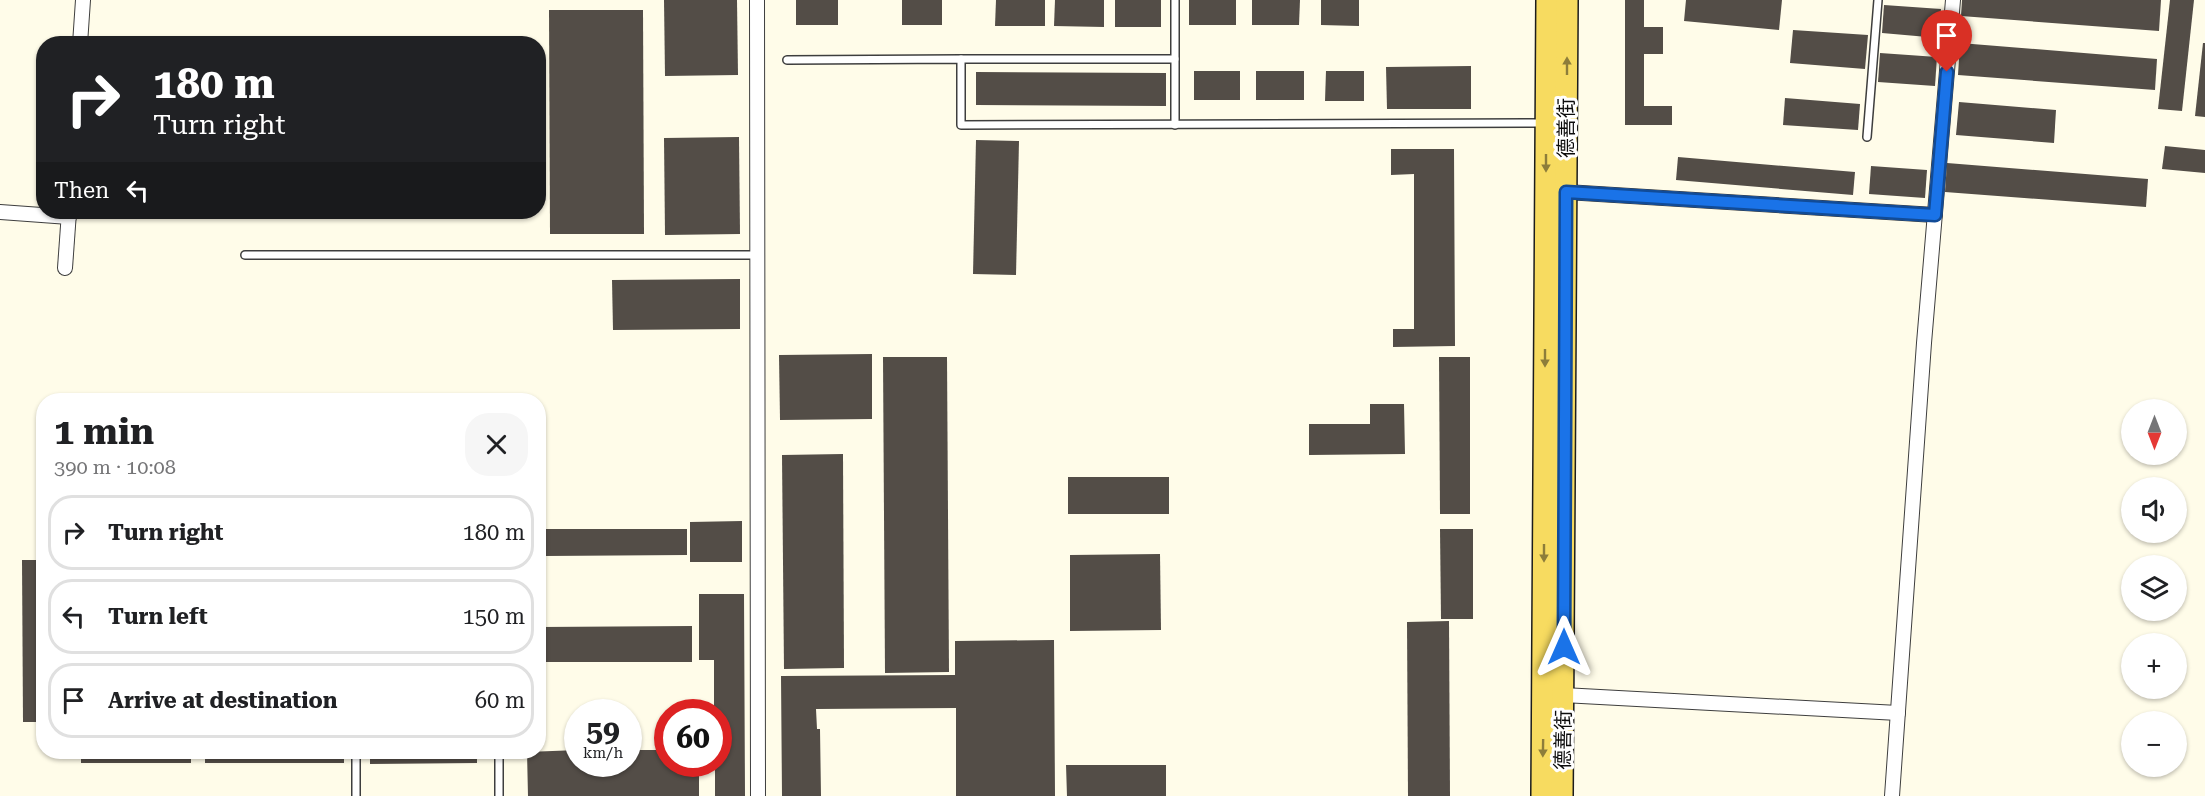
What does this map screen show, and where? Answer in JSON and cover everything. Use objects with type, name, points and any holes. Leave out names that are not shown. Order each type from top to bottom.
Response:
[{"type":"main road","name":"德善街","points":[[1542,796],[1547,0]]},
{"type":"main road","name":"德善街","points":[[1562,796],[1567,0]]},
{"type":"street","points":[[81,36],[83,0]]},
{"type":"street","points":[[757,0],[758,796]]},
{"type":"street","points":[[1892,796],[1953,0]]},
{"type":"street","points":[[1566,192],[1935,215]]},
{"type":"street","points":[[0,212],[36,213]]},
{"type":"street","points":[[65,268],[69,219]]},
{"type":"street","points":[[1563,695],[1898,713]]},
{"type":"lane","points":[[1175,124],[1176,0]]},
{"type":"lane","points":[[1867,137],[1878,0]]},
{"type":"lane","points":[[961,59],[962,125],[1546,123]]},
{"type":"lane","points":[[787,60],[1175,59]]},
{"type":"lane","points":[[245,255],[758,255]]},
{"type":"lane","points":[[356,759],[356,796]]},
{"type":"lane","points":[[499,759],[499,796]]},
{"type":"building","points":[[664,0],[737,0],[738,75],[665,76]]},
{"type":"building","points":[[796,0],[838,0],[838,25],[796,25]]},
{"type":"building","points":[[902,0],[942,0],[942,25],[902,25]]},
{"type":"building","points":[[996,0],[1045,0],[1045,26],[995,26]]},
{"type":"building","points":[[1055,0],[1104,0],[1104,27],[1054,26]]},
{"type":"building","points":[[1115,0],[1161,0],[1161,27],[1115,27]]},
{"type":"building","points":[[1189,0],[1236,0],[1236,25],[1189,25]]},
{"type":"building","points":[[1252,0],[1300,0],[1299,25],[1252,25]]},
{"type":"building","points":[[1321,0],[1359,0],[1359,26],[1321,25]]},
{"type":"building","points":[[1625,0],[1644,0],[1644,27],[1663,27],[1663,54],[1644,54],[1644,106],[1672,106],[1672,125],[1625,125]]},
{"type":"building","points":[[1686,0],[1782,0],[1779,30],[1684,21]]},
{"type":"building","points":[[1962,0],[2161,0],[2159,31],[1961,16]]},
{"type":"building","points":[[2170,0],[2194,0],[2182,111],[2158,109]]},
{"type":"building","points":[[1884,5],[1941,9],[1939,38],[1882,33]]},
{"type":"building","points":[[549,10],[643,10],[644,234],[550,234]]},
{"type":"building","points":[[1793,30],[1868,35],[1865,69],[1790,63]]},
{"type":"building","points":[[1960,43],[2157,59],[2155,90],[1958,75]]},
{"type":"building","points":[[2203,43],[2205,43],[2205,117],[2195,116]]},
{"type":"building","points":[[1880,53],[1937,57],[1935,86],[1878,82]]},
{"type":"building","points":[[1471,66],[1471,109],[1387,109],[1386,67]]},
{"type":"building","points":[[1194,71],[1240,71],[1240,100],[1194,100]]},
{"type":"building","points":[[1256,71],[1304,71],[1304,100],[1256,100]]},
{"type":"building","points":[[1326,71],[1364,71],[1364,101],[1325,101]]},
{"type":"building","points":[[976,72],[1166,73],[1166,106],[976,105]]},
{"type":"building","points":[[1785,98],[1860,104],[1858,130],[1783,125]]},
{"type":"building","points":[[1959,102],[2056,110],[2054,143],[1956,135]]},
{"type":"building","points":[[739,137],[740,234],[665,235],[664,138]]},
{"type":"building","points":[[976,140],[1019,141],[1016,275],[973,274]]},
{"type":"building","points":[[2165,146],[2205,150],[2205,173],[2162,169]]},
{"type":"building","points":[[1391,149],[1454,149],[1455,346],[1393,347],[1393,329],[1414,329],[1414,174],[1391,175]]},
{"type":"building","points":[[1678,157],[1855,172],[1853,195],[1676,180]]},
{"type":"building","points":[[1947,163],[2148,179],[2146,207],[1945,192]]},
{"type":"building","points":[[1871,166],[1927,170],[1925,198],[1869,194]]},
{"type":"building","points":[[740,279],[740,329],[613,330],[612,280]]},
{"type":"building","points":[[872,354],[872,419],[780,420],[779,355]]},
{"type":"building","points":[[883,357],[947,357],[949,672],[885,673]]},
{"type":"building","points":[[1439,357],[1470,357],[1470,514],[1440,514]]},
{"type":"building","points":[[1370,404],[1404,404],[1405,454],[1309,455],[1309,424],[1370,424]]},
{"type":"building","points":[[843,454],[844,668],[784,669],[782,455]]},
{"type":"building","points":[[1068,477],[1169,477],[1169,514],[1068,514]]},
{"type":"building","points":[[742,521],[742,562],[690,562],[690,522]]},
{"type":"building","points":[[546,529],[687,529],[687,555],[546,556]]},
{"type":"building","points":[[1440,529],[1473,529],[1473,619],[1441,619]]},
{"type":"building","points":[[1160,554],[1161,630],[1070,631],[1070,555]]},
{"type":"building","points":[[22,560],[36,560],[36,722],[23,722]]},
{"type":"building","points":[[699,594],[744,594],[745,796],[715,796],[715,777],[732,777],[732,699],[714,699],[714,660],[699,660]]},
{"type":"building","points":[[1449,621],[1450,796],[1408,796],[1407,622]]},
{"type":"building","points":[[692,626],[692,662],[546,662],[546,627]]},
{"type":"building","points":[[1054,640],[1055,796],[956,796],[956,708],[816,709],[817,729],[820,729],[821,796],[782,796],[781,676],[955,675],[955,641]]},
{"type":"building","points":[[642,750],[654,750],[654,777],[699,777],[699,796],[528,796],[527,759],[546,759],[546,751],[564,751],[564,777],[642,777]]},
{"type":"building","points":[[81,759],[191,759],[191,763],[81,763]]},
{"type":"building","points":[[205,759],[344,759],[344,763],[205,763]]},
{"type":"building","points":[[370,759],[477,759],[477,763],[370,764]]},
{"type":"building","points":[[1066,765],[1166,765],[1166,796],[1067,796]]},
{"type":"route","points":[[1564,647],[1566,192],[1935,215],[1947,72]]}]
